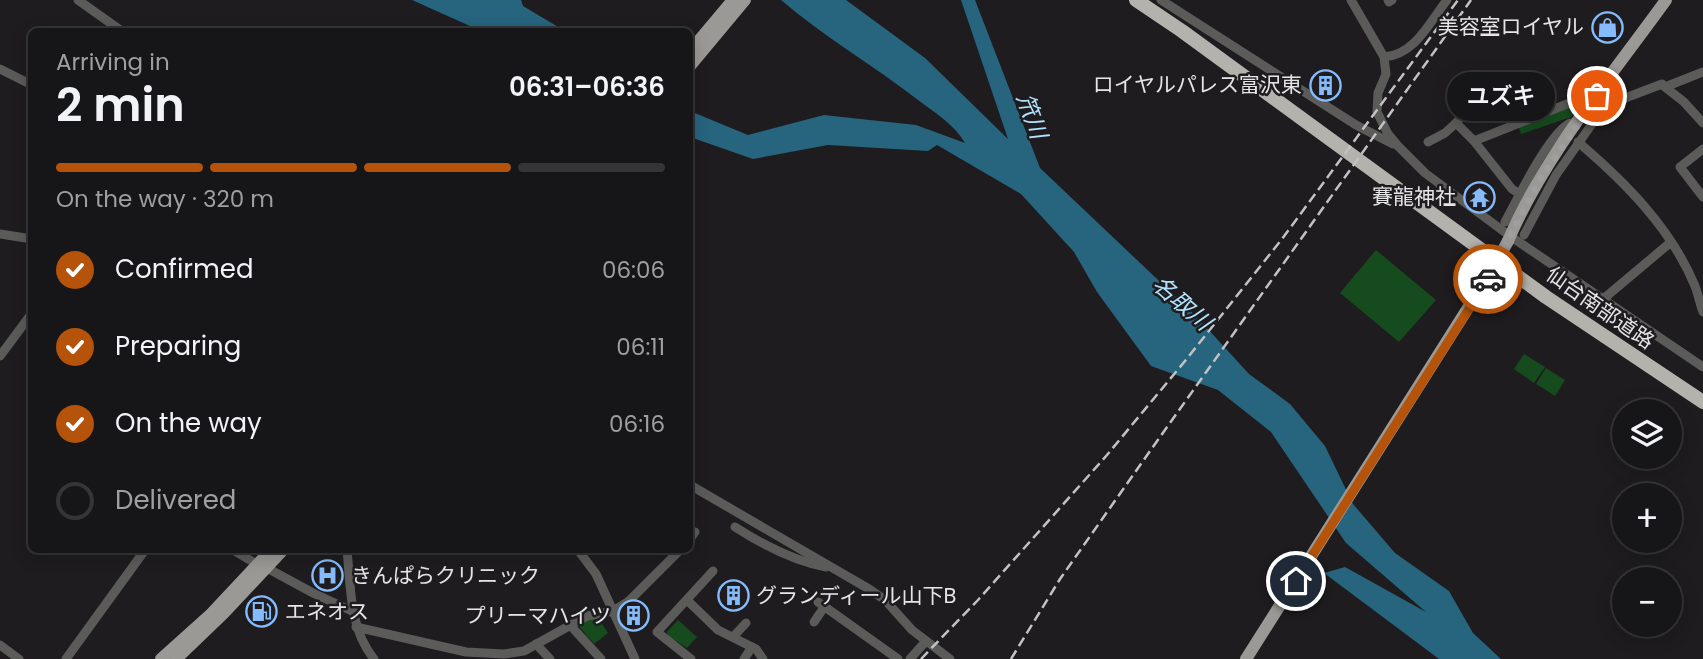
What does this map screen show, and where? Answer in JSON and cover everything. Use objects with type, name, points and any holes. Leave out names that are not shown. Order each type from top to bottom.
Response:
[{"type":"highway","name":"仙台南部道路","points":[[1136,0],[1546,297],[1703,402]]},
{"type":"main road","points":[[693,47],[733,0]]},
{"type":"main road","points":[[693,62],[745,0]]},
{"type":"main road","points":[[1245,659],[1481,290],[1539,181],[1576,126],[1595,106],[1666,0]]},
{"type":"main road","points":[[176,659],[224,613],[269,553]]},
{"type":"main road","points":[[161,659],[279,553]]},
{"type":"street","points":[[78,0],[117,28]]},
{"type":"street","points":[[1161,0],[1356,125],[1398,146]]},
{"type":"street","points":[[1351,0],[1384,57],[1385,74],[1378,93],[1377,112],[1388,134],[1398,146],[1424,173],[1509,239],[1703,367]]},
{"type":"street","points":[[1384,57],[1395,56],[1413,45],[1447,0]]},
{"type":"street","points":[[0,69],[28,83]]},
{"type":"street","points":[[1665,87],[1701,74]]},
{"type":"street","points":[[1595,106],[1662,84],[1684,102],[1703,124]]},
{"type":"street","points":[[1428,142],[1456,123],[1478,94]]},
{"type":"street","points":[[1474,141],[1582,98],[1595,106],[1599,114],[1550,185],[1524,235]]},
{"type":"street","points":[[1456,123],[1512,189],[1520,194]]},
{"type":"street","points":[[1504,222],[1562,127],[1570,123],[1576,126]]},
{"type":"street","points":[[1578,142],[1630,190],[1671,242],[1699,284],[1703,312]]},
{"type":"street","points":[[1703,149],[1680,167],[1703,197]]},
{"type":"street","points":[[0,234],[28,238]]},
{"type":"street","points":[[1602,300],[1671,242]]},
{"type":"street","points":[[0,356],[28,321]]},
{"type":"street","points":[[693,487],[885,600],[912,630],[950,659]]},
{"type":"street","points":[[734,527],[758,542],[806,564],[834,569]]},
{"type":"street","points":[[66,659],[143,553]]},
{"type":"street","points":[[238,553],[354,612]]},
{"type":"street","points":[[347,553],[356,627],[374,659]]},
{"type":"street","points":[[580,553],[596,574],[635,659]]},
{"type":"street","points":[[356,627],[466,652],[518,656],[587,616],[613,611],[629,601],[677,553]]},
{"type":"street","points":[[691,659],[657,632],[713,571]]},
{"type":"street","points":[[687,600],[718,630],[756,649],[763,659]]},
{"type":"street","points":[[814,622],[822,604],[898,659]]},
{"type":"street","points":[[733,637],[746,623]]},
{"type":"street","points":[[570,625],[601,659]]},
{"type":"street","points":[[910,659],[926,642]]},
{"type":"street","points":[[536,644],[550,659]]},
{"type":"street","points":[[0,645],[19,659]]},
{"type":"street","points":[[744,659],[752,648]]},
{"type":"green space","points":[[1582,102],[1571,117],[1521,134],[1518,125]]},
{"type":"green space","points":[[1376,250],[1436,300],[1399,342],[1340,293]]},
{"type":"green space","points":[[1524,354],[1545,367],[1534,383],[1514,369]]},
{"type":"green space","points":[[1546,368],[1565,380],[1555,396],[1536,384]]},
{"type":"green space","points":[[597,616],[608,633],[594,644],[578,625]]},
{"type":"green space","points":[[678,620],[697,637],[687,648],[668,636],[667,632]]},
{"type":"water","points":[[412,0],[521,0],[523,6],[560,28],[474,28]]},
{"type":"water","name":"名取川","points":[[781,0],[846,0],[925,58],[1008,139],[961,0],[975,0],[1040,168],[1195,315],[1249,374],[1290,404],[1325,446],[1353,504],[1395,553],[1449,591],[1473,633],[1501,659],[1439,659],[1324,573],[1345,567],[1426,612],[1346,543],[1271,432],[1218,390],[1151,366],[1097,292],[1074,252],[1021,194],[937,145],[928,151],[828,145],[753,159],[693,138],[693,112],[748,135],[824,115],[916,125],[965,143],[937,114]]},
{"type":"railway","points":[[921,659],[978,600],[1107,455],[1185,361],[1282,239],[1458,0]]},
{"type":"railway","points":[[1011,659],[1060,579],[1471,0]]},
{"type":"way so far","points":[[1488,279],[1539,181],[1597,96]]},
{"type":"place","name":"美容室ロイヤル","points":[[1607,27]]},
{"type":"place","name":"ロイヤルパレス富沢東","points":[[1325,85]]},
{"type":"place","name":"ユズキ","points":[[1597,96]]},
{"type":"place","name":"賽龍神社","points":[[1479,197]]},
{"type":"place","name":"きんぱらクリニック","points":[[328,576]]},
{"type":"place","name":"グランディール山下B","points":[[733,596]]},
{"type":"place","name":"エネオス","points":[[262,612]]},
{"type":"place","name":"プリーマハイツ","points":[[634,616]]},
{"type":"route","points":[[1296,581],[1488,279]]},
{"type":"water label","name":"笊川","points":[[1032,116]]}]
